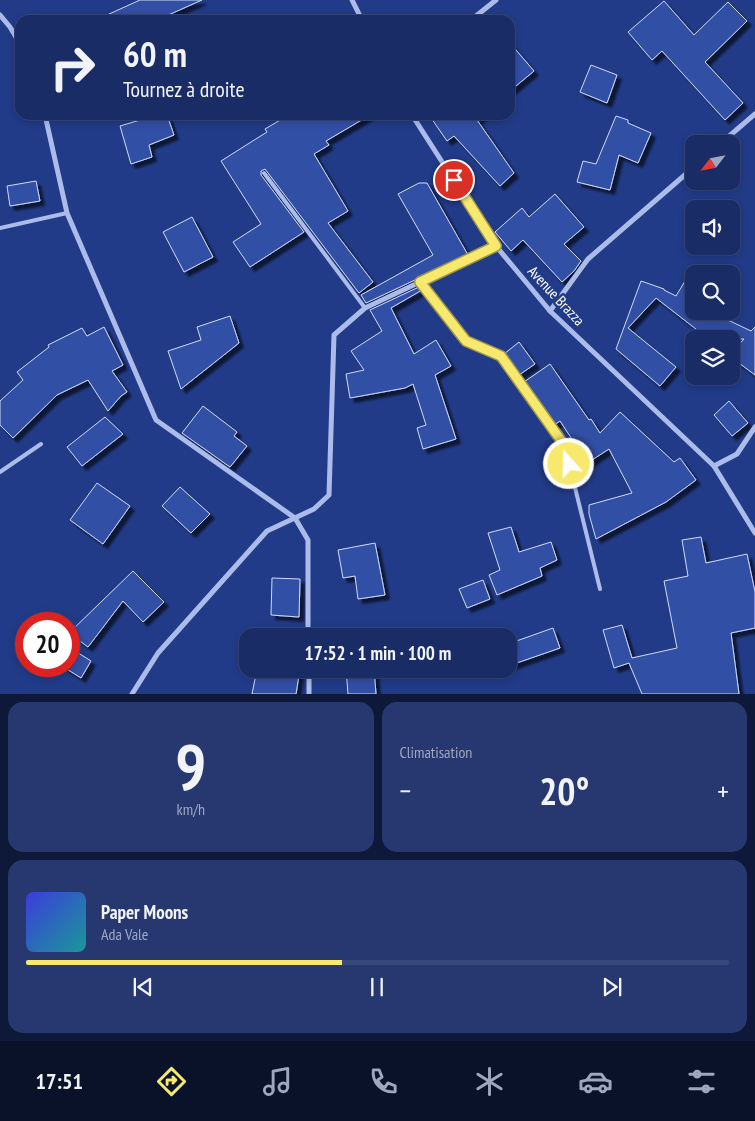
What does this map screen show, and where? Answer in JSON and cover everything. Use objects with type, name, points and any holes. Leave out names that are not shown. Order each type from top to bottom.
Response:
[{"type":"street","points":[[352,0],[360,15]]},
{"type":"street","points":[[477,15],[496,0]]},
{"type":"street","points":[[0,16],[15,36]]},
{"type":"street","points":[[730,135],[755,114]]},
{"type":"street","points":[[46,120],[67,213],[156,420],[295,518],[308,540],[308,628]]},
{"type":"street","name":"Avenue Brazza","points":[[415,120],[496,246],[550,311],[714,466],[755,533]]},
{"type":"street","points":[[550,311],[588,260],[685,175]]},
{"type":"street","points":[[132,694],[158,653],[267,531],[314,509],[329,495],[334,335],[365,308],[496,246]]},
{"type":"street","points":[[714,466],[737,454],[755,426]]},
{"type":"street","points":[[309,678],[309,694]]},
{"type":"lane","points":[[264,173],[365,308]]},
{"type":"lane","points":[[0,228],[67,213]]},
{"type":"lane","points":[[420,282],[466,341],[501,356],[565,446],[600,590]]},
{"type":"lane","points":[[0,472],[42,444]]},
{"type":"building","points":[[140,0],[202,0],[168,15],[107,15]]},
{"type":"building","points":[[664,1],[694,35],[728,2],[747,21],[705,62],[743,103],[725,120],[662,51],[652,60],[628,32]]},
{"type":"building","points":[[515,49],[534,71],[515,87]]},
{"type":"building","points":[[591,65],[617,75],[607,103],[580,92]]},
{"type":"building","points":[[616,116],[628,120],[628,123],[651,133],[638,163],[619,155],[610,190],[577,182],[583,161],[596,164]]},
{"type":"building","points":[[140,120],[169,120],[174,135],[149,145],[152,157],[131,164],[120,126]]},
{"type":"building","points":[[280,120],[362,120],[326,141],[329,145],[314,154],[348,211],[328,223],[373,282],[359,293],[265,169],[261,171],[261,175],[304,232],[250,267],[233,242],[261,224],[221,161],[267,132],[265,129]]},
{"type":"building","points":[[432,120],[477,120],[514,173],[500,186],[454,136],[447,141]]},
{"type":"building","points":[[36,181],[40,201],[10,206],[7,186]]},
{"type":"building","points":[[419,183],[427,183],[468,255],[366,303],[361,295],[433,255],[398,194]]},
{"type":"building","points":[[555,194],[584,227],[564,244],[581,261],[574,271],[562,282],[523,240],[511,251],[495,232],[522,208],[529,217]]},
{"type":"building","points":[[192,217],[213,257],[184,272],[163,232]]},
{"type":"building","points":[[641,281],[664,289],[676,296],[685,281],[685,320],[728,320],[751,331],[755,327],[755,375],[740,364],[740,343],[744,339],[740,339],[740,330],[697,330],[656,298],[628,328],[676,367],[660,386],[616,349]]},
{"type":"building","points":[[419,287],[422,290],[391,308],[414,354],[436,340],[451,366],[435,375],[456,439],[423,449],[417,428],[426,425],[413,384],[405,388],[350,398],[346,374],[364,370],[351,351],[382,331],[370,310]]},
{"type":"building","points":[[230,316],[239,343],[181,389],[168,351],[201,340],[197,327]]},
{"type":"building","points":[[104,327],[123,365],[112,371],[127,392],[108,411],[88,380],[57,395],[13,438],[0,425],[0,401],[23,380],[17,372],[49,347],[48,345],[82,328],[87,336]]},
{"type":"building","points":[[519,342],[535,364],[519,375],[504,354]]},
{"type":"building","points":[[550,364],[600,433],[620,412],[674,462],[680,458],[696,480],[666,502],[596,539],[589,514],[589,505],[632,493],[609,449],[575,471],[572,461],[581,453],[560,421],[554,425],[524,382]]},
{"type":"building","points":[[729,401],[748,423],[732,436],[714,415]]},
{"type":"building","points":[[203,406],[237,432],[234,436],[247,446],[230,467],[182,433]]},
{"type":"building","points":[[105,417],[123,434],[82,466],[67,447]]},
{"type":"building","points":[[97,483],[130,506],[103,544],[70,520]]},
{"type":"building","points":[[180,487],[210,514],[191,533],[162,506]]},
{"type":"building","points":[[511,527],[519,552],[551,542],[557,560],[540,568],[542,576],[497,595],[489,575],[500,570],[488,533]]},
{"type":"building","points":[[701,537],[706,563],[747,554],[755,592],[755,628],[731,633],[739,694],[642,694],[629,663],[614,668],[603,630],[622,625],[632,658],[677,648],[664,581],[688,576],[682,540]]},
{"type":"building","points":[[375,543],[385,595],[358,599],[355,576],[343,578],[338,550]]},
{"type":"building","points":[[133,571],[164,602],[143,622],[123,601],[88,647],[80,641],[80,622]]},
{"type":"building","points":[[272,578],[300,579],[299,617],[271,615]]},
{"type":"building","points":[[483,580],[490,599],[467,608],[459,589]]},
{"type":"building","points":[[553,628],[560,648],[517,663],[517,641]]},
{"type":"building","points":[[80,654],[91,661],[81,678],[79,677]]},
{"type":"building","points":[[255,678],[299,678],[296,694],[252,694]]},
{"type":"building","points":[[347,678],[375,678],[376,694],[348,694]]},
{"type":"route","points":[[454,180],[496,246],[420,282],[466,341],[501,356],[565,446],[569,464]]}]
